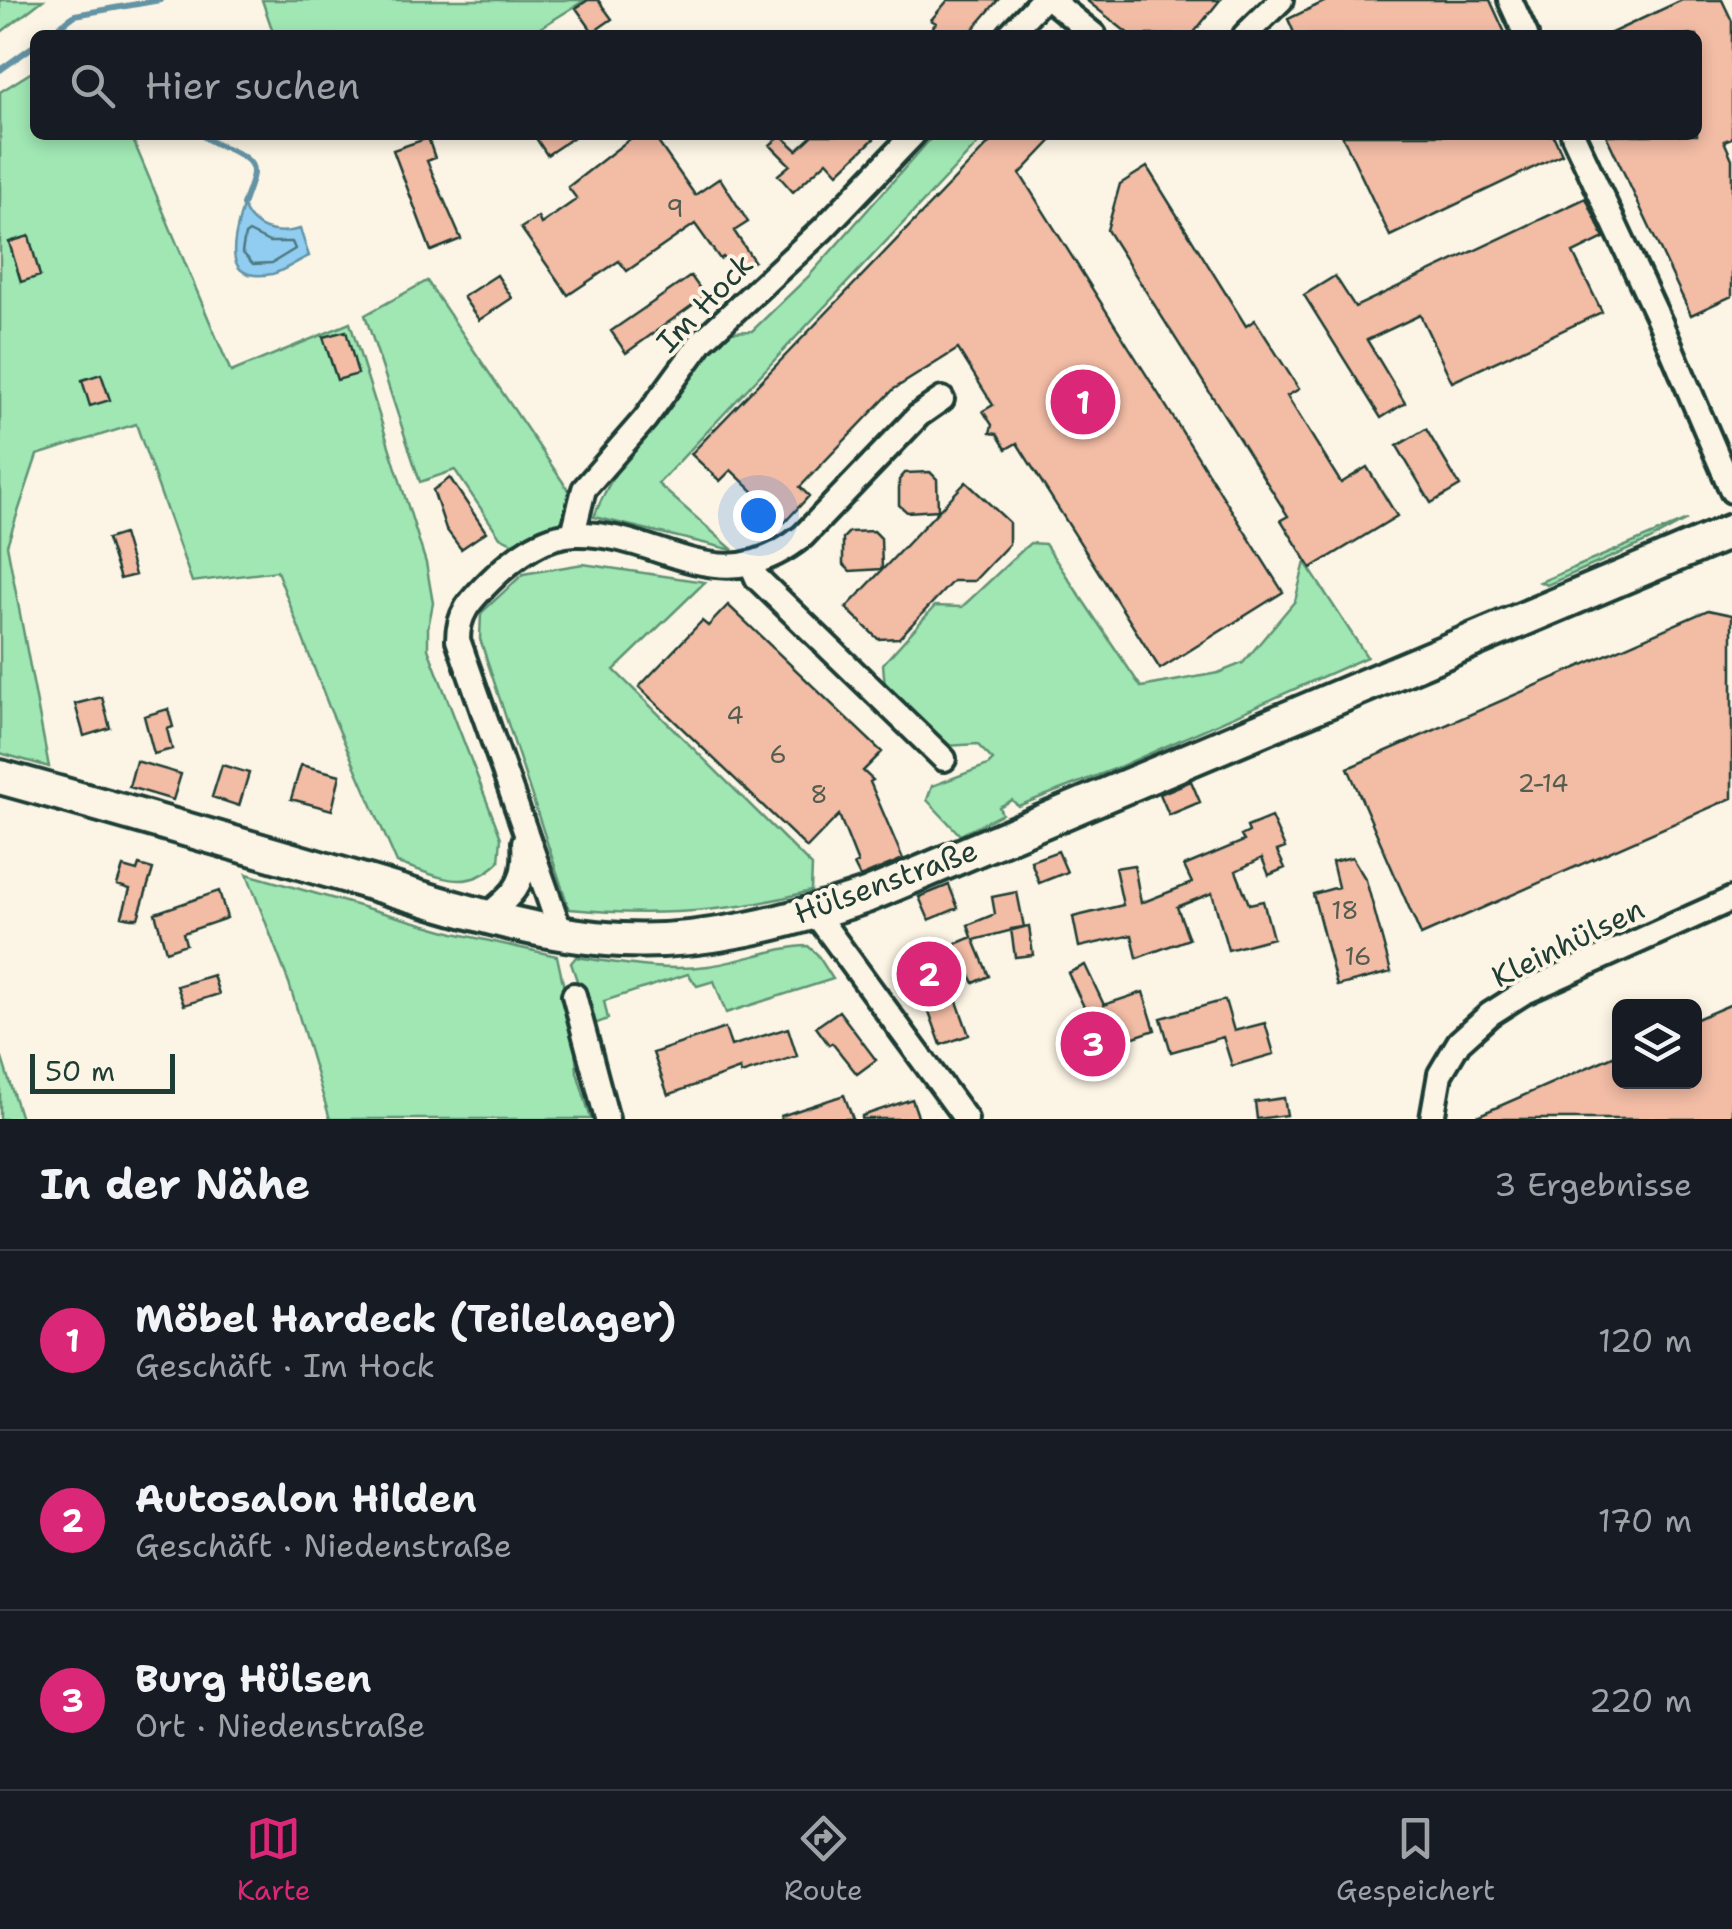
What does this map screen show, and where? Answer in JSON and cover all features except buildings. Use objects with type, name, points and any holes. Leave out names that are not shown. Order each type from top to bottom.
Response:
[{"type":"main road","name":"Hülsenstraße","points":[[0,777],[487,916],[561,933],[624,940],[698,938],[815,913],[927,871],[1732,530]]},
{"type":"street","points":[[1250,30],[1281,0]]},
{"type":"street","points":[[1510,0],[1524,30]]},
{"type":"street","points":[[1014,30],[1045,2],[1087,30]]},
{"type":"street","name":"Im Hock","points":[[573,534],[584,490],[645,419],[702,340],[823,229],[908,140]]},
{"type":"street","points":[[1575,140],[1660,322],[1732,492]]},
{"type":"street","points":[[561,933],[458,640],[458,622],[466,605],[508,563],[536,545],[573,534],[606,538],[728,568],[782,552],[803,536],[919,416],[942,399]]},
{"type":"street","points":[[751,564],[757,578],[944,759]]},
{"type":"street","points":[[487,916],[520,885],[525,858],[523,828]]},
{"type":"street","name":"Kleinhülsen","points":[[1432,1119],[1440,1074],[1459,1042],[1490,1014],[1523,992],[1732,899]]},
{"type":"street","points":[[815,913],[966,1119]]},
{"type":"street","points":[[574,995],[607,1119]]},
{"type":"green space","points":[[0,0],[43,0],[0,33]]},
{"type":"green space","points":[[262,0],[585,0],[537,30],[272,30]]},
{"type":"green space","points":[[30,73],[30,140],[133,140],[231,372],[350,323],[426,563],[433,603],[428,649],[501,838],[499,862],[487,872],[474,878],[451,879],[397,863],[329,707],[277,571],[192,582],[136,424],[37,455],[7,545],[49,767],[0,753],[0,92]]},
{"type":"green space","points":[[930,140],[981,140],[658,484],[733,550],[594,517],[635,443],[727,332],[752,331],[809,276]]},
{"type":"green space","points":[[427,281],[571,494],[562,523],[512,543],[500,537],[455,470],[420,482],[365,315]]},
{"type":"green space","points":[[1687,520],[1547,585],[1540,582]]},
{"type":"green space","points":[[1030,543],[1045,544],[1141,687],[1218,673],[1243,663],[1295,601],[1305,562],[1367,657],[1117,768],[1018,806],[1012,800],[999,807],[1002,814],[960,835],[927,800],[932,786],[993,760],[977,744],[947,746],[885,687],[883,664],[935,606],[962,607]]},
{"type":"green space","points":[[583,564],[705,582],[614,670],[812,866],[811,891],[691,911],[569,909],[480,639],[481,613],[523,574]]},
{"type":"green space","points":[[247,874],[454,933],[557,956],[574,1033],[577,1072],[591,1119],[330,1119],[289,983]]},
{"type":"green space","points":[[808,946],[833,979],[726,1013],[714,981],[697,986],[688,974],[604,1001],[608,1019],[592,1025],[571,963],[576,957],[691,968]]},
{"type":"green space","points":[[0,1052],[21,1119],[0,1119]]},
{"type":"water","points":[[243,205],[252,220],[266,229],[300,229],[309,256],[272,274],[243,272],[234,254]]},
{"type":"waterway","points":[[55,30],[75,15],[160,0]]},
{"type":"waterway","points":[[0,70],[30,49]]},
{"type":"waterway","points":[[210,140],[241,155],[252,166],[243,205]]},
{"type":"place","name":"Möbel Hardeck (Teilelager)","points":[[1083,402]]},
{"type":"place","name":"Autosalon Hilden","points":[[929,974]]},
{"type":"place","name":"Burg Hülsen","points":[[1093,1044]]}]
